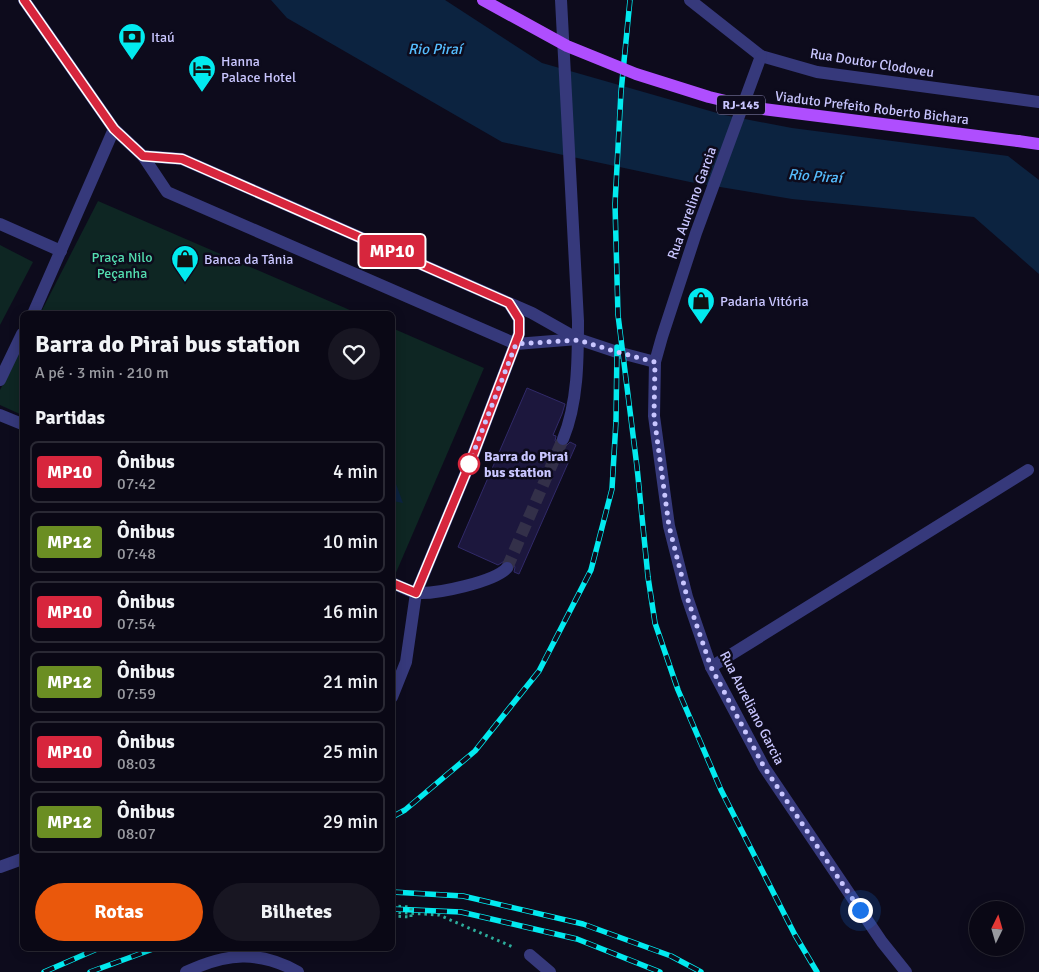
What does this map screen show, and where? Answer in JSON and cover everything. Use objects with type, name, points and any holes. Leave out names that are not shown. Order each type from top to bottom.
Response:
[{"type":"main road","name":"Viaduto Prefeito Roberto Bichara","points":[[483,0],[567,46],[636,74],[709,97],[755,108],[1039,144]]},
{"type":"street","points":[[24,0],[114,129],[143,156],[167,192],[516,344],[578,340]]},
{"type":"street","points":[[561,0],[578,340],[573,406],[563,439]]},
{"type":"street","name":"Rua Doutor Clodoveu","points":[[690,0],[761,56],[817,72],[1039,102]]},
{"type":"street","name":"Rua Aurelino Garcia","points":[[655,362],[696,233],[761,56]]},
{"type":"street","points":[[34,311],[114,129]]},
{"type":"street","points":[[143,156],[182,159],[549,321],[578,340],[655,362]]},
{"type":"street","points":[[0,224],[61,251]]},
{"type":"street","points":[[395,689],[406,662],[416,593],[470,463],[519,334],[519,319],[509,303]]},
{"type":"street","points":[[0,380],[20,338]]},
{"type":"street","name":"Rua Aureliano Garcia","points":[[655,362],[654,416],[669,526],[687,597],[711,667],[764,767],[882,942],[906,972]]},
{"type":"street","points":[[0,415],[20,423]]},
{"type":"street","points":[[711,667],[1028,470]]},
{"type":"street","points":[[395,584],[416,593],[446,590],[495,576],[507,568]]},
{"type":"street","points":[[0,867],[20,860]]},
{"type":"street","points":[[530,955],[550,972]]},
{"type":"street","points":[[186,972],[228,957],[255,956],[283,964],[298,972]]},
{"type":"path","points":[[395,906],[411,907],[411,917],[395,916]]},
{"type":"path","points":[[395,912],[439,915],[530,955]]},
{"type":"green space","name":"Praça Nilo Peçanha","points":[[98,201],[352,311],[42,311]]},
{"type":"green space","points":[[0,245],[33,262],[0,325]]},
{"type":"green space","points":[[395,329],[484,368],[395,575]]},
{"type":"green space","points":[[20,351],[20,414],[0,405],[0,390]]},
{"type":"water","name":"Rio Piraí","points":[[271,0],[445,0],[542,63],[724,115],[792,128],[1008,156],[1039,180],[1039,274],[974,217],[792,199],[690,182],[502,142],[287,18]]},
{"type":"water","points":[[395,481],[403,503],[395,501]]},
{"type":"building","points":[[527,388],[565,404],[553,435],[556,436],[555,441],[561,447],[565,447],[570,442],[576,445],[519,574],[514,572],[515,567],[511,561],[506,560],[498,565],[458,547]]},
{"type":"tunnel","points":[[507,568],[563,439]]},
{"type":"railway","points":[[630,0],[621,92],[615,204],[618,315],[655,623],[678,690],[721,790],[795,935],[817,972]]},
{"type":"railway","points":[[395,815],[405,810],[475,751],[539,671],[591,570],[612,489],[616,421],[617,347]]},
{"type":"railway","points":[[395,892],[463,896],[583,924],[671,956],[701,972]]},
{"type":"railway","points":[[395,909],[461,912],[577,939],[660,972]]},
{"type":"railway","points":[[44,972],[92,951]]},
{"type":"railway","points":[[90,972],[148,951]]},
{"type":"bus line","name":"MP10","points":[[24,0],[114,129],[143,156],[182,159],[509,303],[519,319],[519,334],[470,463],[416,593],[395,584]]},
{"type":"place","name":"Itaú","points":[[132,61]]},
{"type":"place","name":"Hanna Palace Hotel","points":[[202,93]]},
{"type":"place","name":"Banca da Tânia","points":[[185,283]]},
{"type":"place","name":"Padaria Vitória","points":[[701,325]]},
{"type":"place","name":"Barra do Pirai bus station","points":[[469,464]]},
{"type":"route","points":[[469,464],[516,344],[578,340],[655,362],[654,416],[669,526],[687,597],[711,667],[764,767],[860,910]]}]
